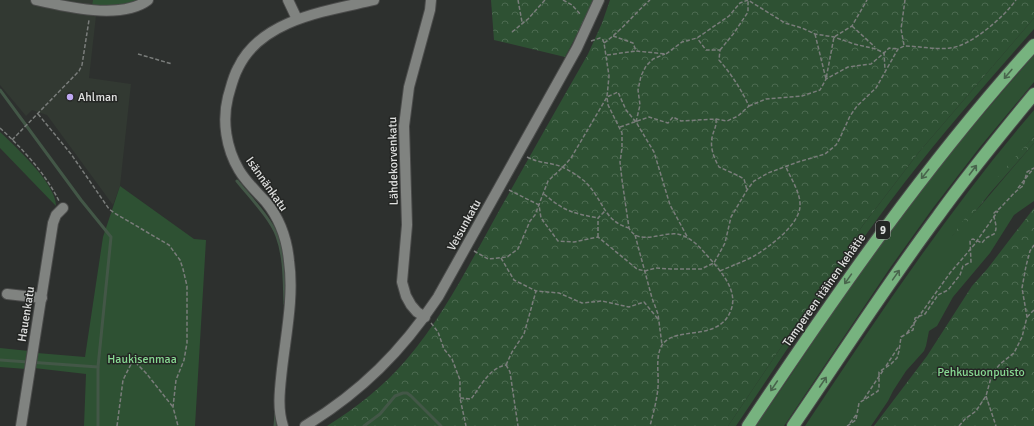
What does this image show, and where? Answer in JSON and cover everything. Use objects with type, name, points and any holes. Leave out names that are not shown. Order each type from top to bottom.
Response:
[{"type":"highway","name":"Tampereen itäinen kehätie","points":[[748,426],[862,259],[910,194],[956,136],[1034,45]]},
{"type":"highway","points":[[793,426],[938,215],[1034,94]]},
{"type":"street","points":[[36,0],[111,11],[133,8],[148,0]]},
{"type":"street","points":[[288,0],[297,19]]},
{"type":"street","name":"Isännänkatu","points":[[283,426],[280,413],[280,391],[290,283],[287,246],[283,232],[273,212],[239,170],[232,156],[226,128],[225,114],[230,89],[238,68],[249,51],[263,38],[282,26],[297,19],[374,0]]},
{"type":"street","name":"Lähdekorvenkatu","points":[[427,319],[417,312],[411,305],[406,296],[402,282],[407,225],[404,126],[409,87],[430,10],[431,0]]},
{"type":"street","name":"Veisunkatu","points":[[305,426],[336,406],[379,370],[427,319],[577,48],[599,0]]},
{"type":"street","name":"Hauenkatu","points":[[21,426],[53,223],[56,215],[63,208]]},
{"type":"street","points":[[7,294],[42,298]]},
{"type":"path","points":[[518,0],[522,23]]},
{"type":"path","points":[[512,32],[538,10],[545,0]]},
{"type":"path","points":[[563,0],[572,5],[589,24]]},
{"type":"path","points":[[604,43],[614,36],[637,11],[650,0]]},
{"type":"path","points":[[748,0],[786,23],[815,34],[834,37],[854,44],[876,49]]},
{"type":"path","points":[[636,122],[640,105],[638,90],[641,76],[646,66],[653,59],[666,54],[682,42],[697,38],[729,16],[740,3],[748,0]]},
{"type":"path","points":[[748,0],[748,12],[720,50],[719,60],[732,75],[749,106]]},
{"type":"path","points":[[620,128],[649,117],[668,123],[673,117],[681,121],[716,119],[727,121],[738,116],[749,106],[766,99],[802,96],[820,90],[826,79],[834,37],[852,26],[867,0]]},
{"type":"path","points":[[904,46],[901,29],[905,0]]},
{"type":"path","points":[[598,237],[637,269],[645,271],[656,268],[701,269],[714,263],[725,242],[731,217],[747,190],[754,182],[768,173],[825,154],[836,145],[850,116],[857,106],[876,88],[898,49],[904,46],[951,48],[962,45],[997,22],[1016,0]]},
{"type":"path","points":[[12,140],[80,71],[90,9]]},
{"type":"path","points":[[852,26],[876,49],[884,54]]},
{"type":"path","points":[[815,34],[826,79]]},
{"type":"path","points":[[614,36],[633,43],[636,51]]},
{"type":"path","points":[[577,48],[600,38],[604,43],[610,76],[607,97],[608,105],[620,128],[622,139],[620,162],[629,228],[635,235],[658,319],[662,345]]},
{"type":"path","points":[[697,38],[706,50],[720,50]]},
{"type":"path","points":[[826,79],[848,68],[871,64],[889,48],[898,49]]},
{"type":"path","points":[[607,55],[636,51],[666,54]]},
{"type":"path","points":[[138,54],[172,64]]},
{"type":"path","points":[[884,54],[885,70]]},
{"type":"path","points":[[472,250],[488,258],[501,258],[507,257],[518,249],[544,194],[548,181],[571,158],[607,97],[618,92],[626,110],[636,122],[654,152],[670,205],[688,238]]},
{"type":"path","points":[[38,114],[71,154],[109,208],[116,214],[169,245],[180,260],[187,286],[187,343],[184,360],[176,380],[172,407]]},
{"type":"path","points":[[716,119],[717,125],[712,137],[713,156],[719,167],[739,176],[744,180],[747,190]]},
{"type":"path","points":[[0,128],[38,167],[48,180],[63,208]]},
{"type":"path","points":[[518,155],[525,156],[537,162],[563,167],[584,181],[596,195],[614,222],[620,226],[629,228]]},
{"type":"path","points":[[720,271],[754,256],[770,246],[790,227],[797,217],[800,207],[797,192],[786,166]]},
{"type":"path","points":[[920,316],[950,273],[994,217],[994,213],[999,210],[1017,189],[1023,186],[1028,171],[1034,168]]},
{"type":"path","points":[[506,188],[539,205]]},
{"type":"path","points":[[544,194],[557,205],[569,212],[598,218]]},
{"type":"path","points":[[539,205],[541,218],[558,241],[574,242],[598,237]]},
{"type":"path","points":[[598,237],[598,218],[605,210]]},
{"type":"path","points":[[847,426],[856,420],[859,404],[878,391],[879,372],[895,360],[899,354],[901,337],[913,330],[915,318],[927,312],[939,294],[948,290],[960,274],[963,266],[971,262],[970,240],[973,239],[982,243],[986,238],[995,232],[996,226],[994,217]]},
{"type":"path","points":[[635,235],[650,237],[678,234],[688,238],[697,244],[714,263],[728,282],[732,292],[733,305],[729,316],[720,325],[709,330],[672,338],[662,345],[658,354],[658,388],[650,426]]},
{"type":"path","points":[[959,426],[976,411],[986,396],[992,374],[1000,364],[1014,353],[1022,337],[1027,317],[1022,288],[1030,251],[1034,245]]},
{"type":"path","points":[[501,258],[514,280],[536,292],[559,293],[582,303],[602,301],[629,307],[644,302],[658,319]]},
{"type":"path","points":[[506,365],[512,352],[524,334],[536,292]]},
{"type":"path","points":[[1027,317],[1034,310]]},
{"type":"path","points":[[427,319],[438,332],[444,349],[452,359],[460,380],[460,398],[466,426]]},
{"type":"path","points":[[885,368],[900,345]]},
{"type":"path","points":[[117,426],[123,380],[133,360],[146,373],[172,407],[178,426]]},
{"type":"path","points":[[460,398],[471,399],[490,373],[498,367],[506,365]]},
{"type":"path","points":[[506,365],[510,372],[518,426]]},
{"type":"path","points":[[863,401],[878,379]]},
{"type":"path","points":[[986,396],[996,426]]},
{"type":"shaded area","name":"Ahlman","points":[[0,0],[148,0],[140,6],[96,16],[89,78],[131,84],[120,186],[113,205],[47,115],[32,110],[26,116],[0,85]]},
{"type":"green space","points":[[93,0],[140,0],[122,9],[92,6]]},
{"type":"green space","points":[[491,0],[594,0],[565,57],[494,40]]},
{"type":"green space","points":[[610,0],[1034,0],[1034,18],[919,152],[863,225],[728,426],[327,426],[379,388],[397,370],[420,343],[445,307],[588,54],[602,23]]},
{"type":"green space","points":[[1034,18],[1034,29],[952,123],[905,182],[840,272],[736,426],[728,426],[863,225],[919,152]]},
{"type":"green space","points":[[1034,55],[1034,82],[980,147],[933,208],[890,268],[784,426],[756,426],[853,283],[903,213],[958,144]]},
{"type":"green space","points":[[1034,110],[1034,136],[987,191],[951,238],[1034,143],[1034,201],[1014,215],[990,253],[953,297],[937,326],[929,331],[924,351],[906,371],[871,426],[805,426],[943,225],[972,186]]},
{"type":"green space","points":[[0,132],[25,156],[50,187],[56,206],[0,148]]},
{"type":"green space","points":[[1034,136],[1034,143],[990,193],[952,241],[951,238],[980,198]]},
{"type":"green space","name":"Haukisenmaa","points":[[120,186],[194,239],[206,240],[195,426],[84,426],[86,374],[34,368],[37,353],[85,357],[103,237]]},
{"type":"green space","name":"Pehkusuonpuisto","points":[[1034,208],[1034,426],[874,426],[927,356],[972,286],[988,268]]},
{"type":"green space","points":[[0,348],[29,351],[26,369],[0,367]]},
{"type":"waterway","points":[[0,90],[81,200],[111,237],[98,367],[98,426]]},
{"type":"waterway","points":[[237,181],[265,215],[277,236],[283,261],[285,304]]},
{"type":"waterway","points":[[0,360],[98,367]]},
{"type":"waterway","points":[[364,426],[380,414],[395,396],[403,393],[407,393],[411,396],[441,426]]},
{"type":"waterway","points":[[275,426],[276,413]]},
{"type":"place","name":"Ahlman","points":[[70,97]]}]
